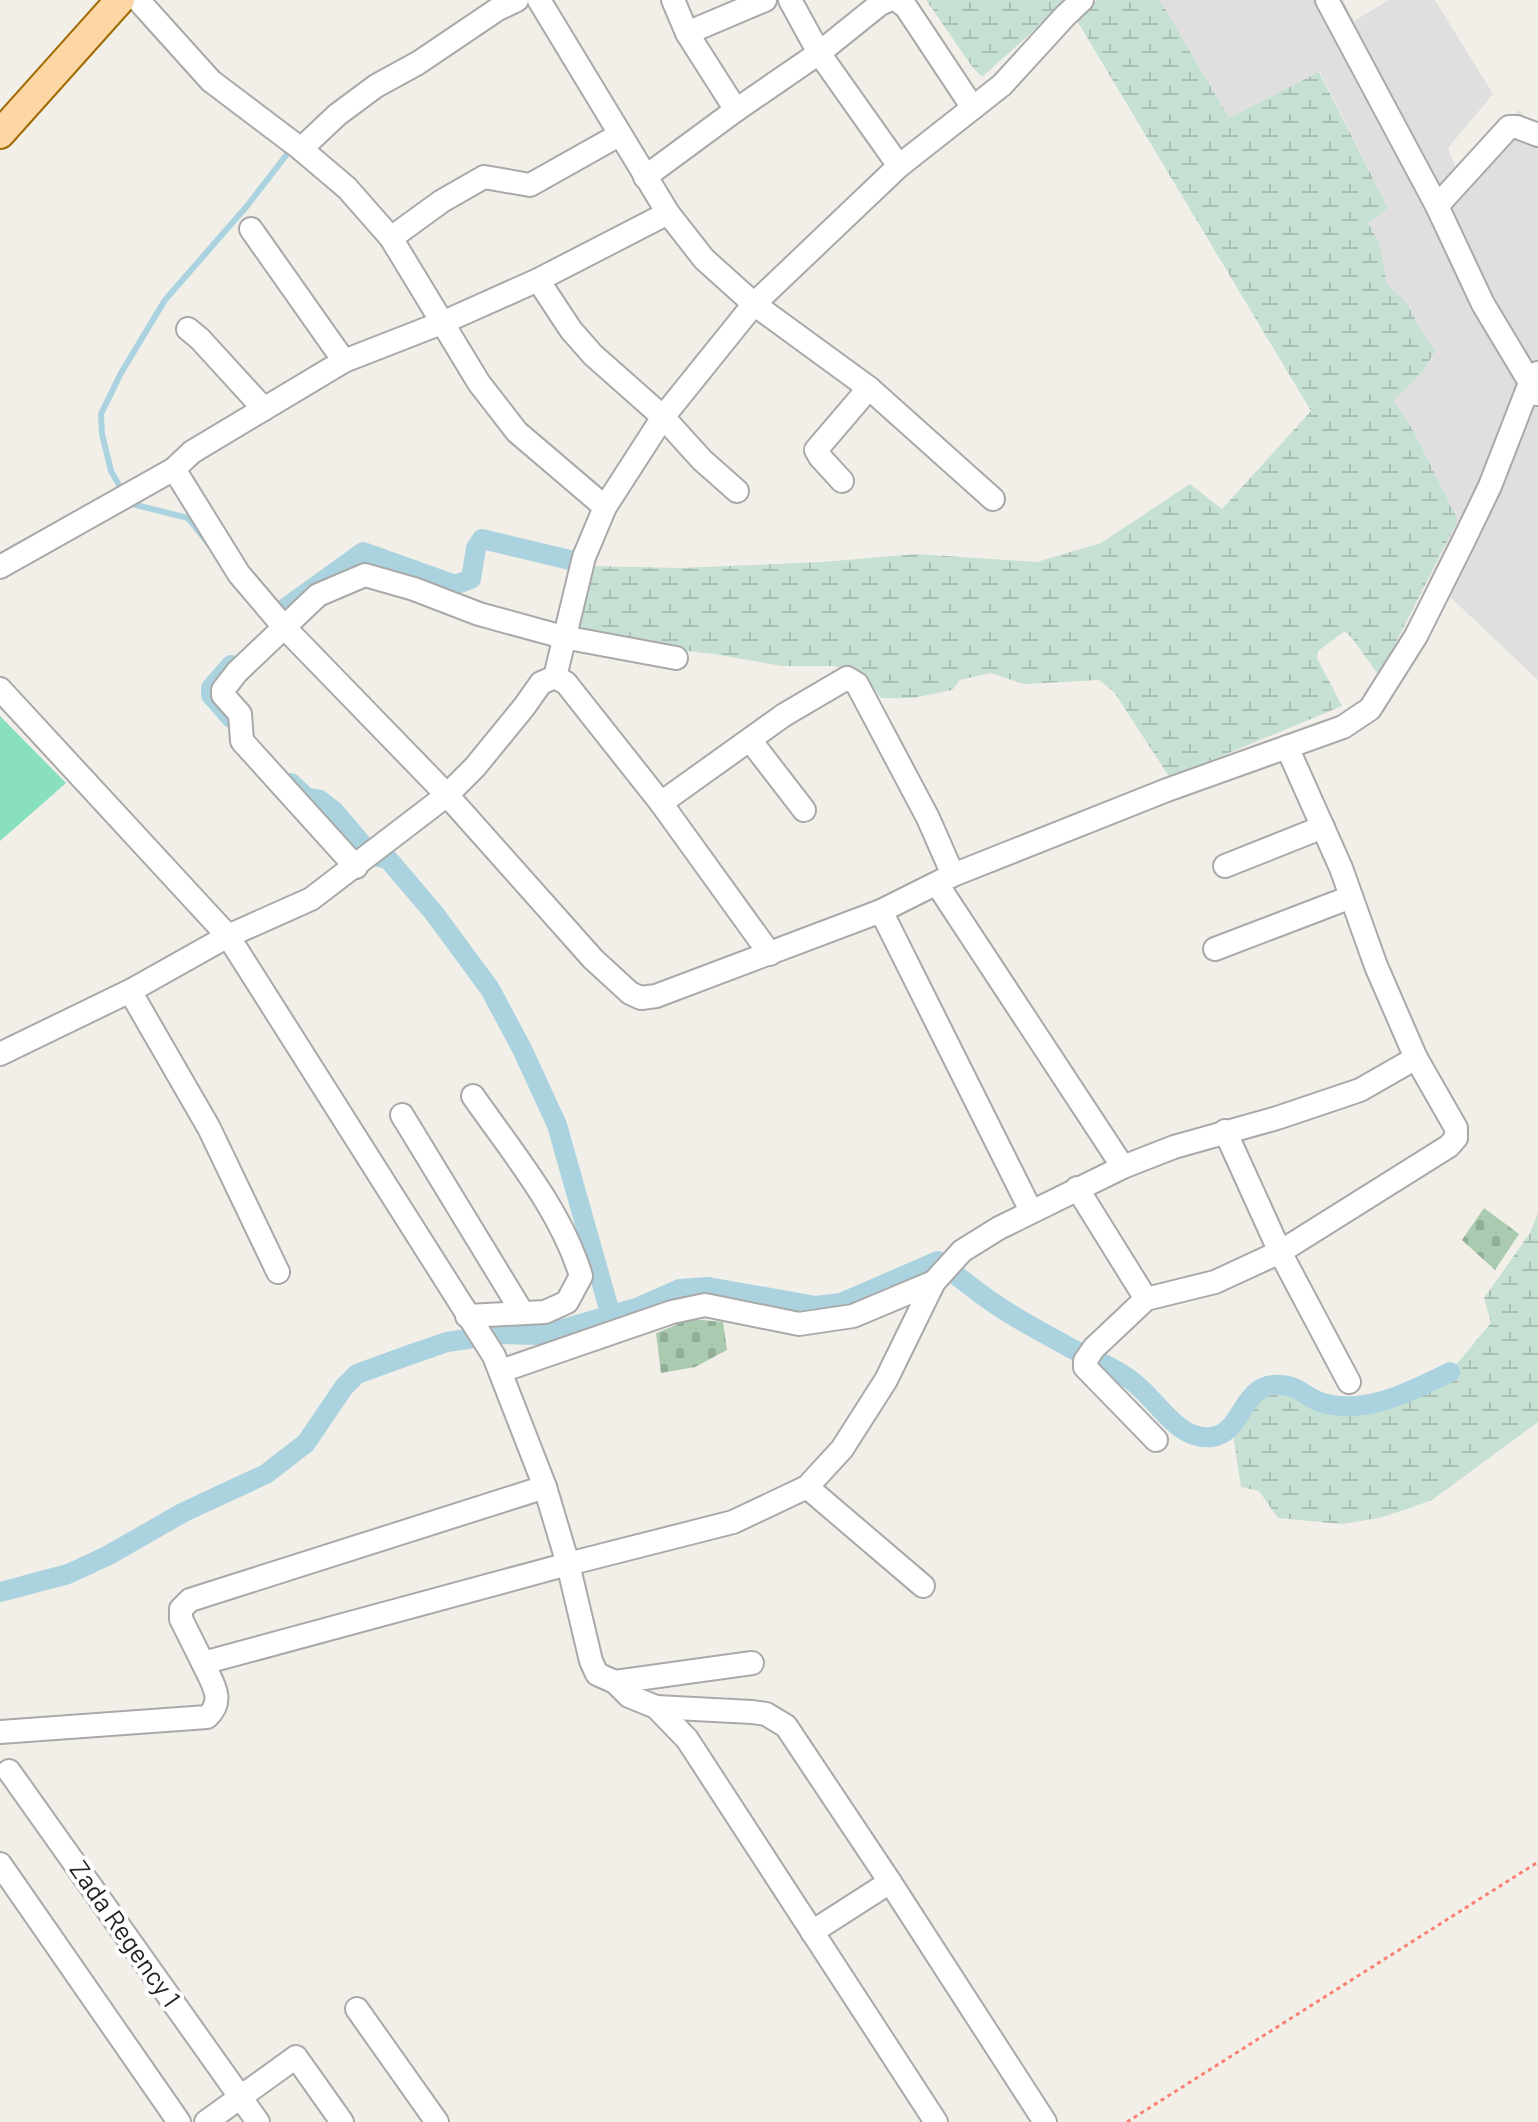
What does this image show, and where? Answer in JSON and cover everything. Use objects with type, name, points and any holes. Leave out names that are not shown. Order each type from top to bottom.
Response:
[{"type":"main road","points":[[0,134],[120,0]]},
{"type":"street","points":[[138,0],[211,81],[347,188],[391,238],[479,383],[517,432],[605,507]]},
{"type":"street","points":[[301,149],[337,115],[376,86],[517,0]]},
{"type":"street","points":[[539,0],[645,177],[704,259],[754,304],[869,388],[993,499]]},
{"type":"street","points":[[673,0],[687,33],[736,110]]},
{"type":"street","points":[[687,33],[765,0]]},
{"type":"street","points":[[790,0],[819,53],[899,166]]},
{"type":"street","points":[[645,177],[889,0]]},
{"type":"street","points":[[897,0],[906,7],[973,108]]},
{"type":"street","points":[[555,677],[584,557],[605,507],[663,417],[754,304],[899,166],[1002,85],[1082,0]]},
{"type":"street","points":[[174,469],[239,574],[284,627],[447,795],[593,959],[630,993],[641,998],[656,996],[770,954],[881,911],[945,880],[1167,790],[1343,727],[1370,709],[1416,636],[1490,486],[1535,384],[1483,304],[1437,206],[1327,0]]},
{"type":"street","points":[[1437,206],[1509,127],[1538,135]]},
{"type":"street","points":[[391,238],[442,201],[484,177],[530,185],[619,135]]},
{"type":"street","points":[[0,567],[174,469],[192,452],[344,361],[444,322],[538,280],[668,213]]},
{"type":"street","points":[[251,229],[344,361]]},
{"type":"street","points":[[538,280],[571,330],[593,355],[663,417],[702,460],[737,491]]},
{"type":"street","points":[[188,329],[264,409]]},
{"type":"street","points":[[842,481],[816,450],[869,388]]},
{"type":"street","points":[[356,867],[242,741],[241,726],[223,695],[223,690],[237,672],[318,595],[365,575],[414,589],[479,614],[563,637],[676,658]]},
{"type":"street","points":[[0,1054],[130,991],[228,936],[311,899],[447,795],[485,755],[541,683],[555,677]]},
{"type":"street","points":[[555,677],[566,683],[661,803],[770,954]]},
{"type":"street","points":[[661,803],[807,700],[844,678],[854,681],[928,818],[945,880],[1123,1167]]},
{"type":"street","points":[[0,689],[228,936],[497,1364],[545,1487],[597,1674],[615,1682],[629,1696],[656,1707],[766,1714],[786,1726],[1045,2122]]},
{"type":"street","points":[[750,740],[804,810]]},
{"type":"street","points":[[1156,1440],[1085,1367],[1090,1355],[1146,1299],[1215,1282],[1280,1252],[1449,1146],[1456,1138],[1456,1128],[1416,1058],[1376,966],[1323,827],[1287,747]]},
{"type":"street","points":[[1225,866],[1323,827]]},
{"type":"street","points":[[1215,949],[1351,897]]},
{"type":"street","points":[[881,911],[1031,1211]]},
{"type":"street","points":[[130,991],[209,1128],[278,1272]]},
{"type":"street","points":[[497,1364],[705,1305],[799,1324],[853,1316],[941,1274],[979,1239],[1077,1188],[1123,1167],[1225,1131],[1277,1118],[1360,1090],[1416,1058]]},
{"type":"street","points":[[472,1324],[522,1312],[545,1312],[567,1302],[581,1276],[572,1248],[546,1203],[473,1096]]},
{"type":"street","points":[[402,1115],[522,1312]]},
{"type":"street","points":[[1225,1131],[1280,1252],[1349,1382]]},
{"type":"street","points":[[1077,1188],[1146,1299]]},
{"type":"street","points":[[203,1663],[733,1522],[807,1487],[842,1449],[886,1380],[941,1274]]},
{"type":"street","points":[[0,1732],[207,1717],[216,1709],[218,1699],[181,1619],[181,1609],[190,1600],[545,1487]]},
{"type":"street","points":[[807,1487],[923,1586]]},
{"type":"street","points":[[615,1682],[752,1663]]},
{"type":"street","points":[[656,1707],[687,1739],[936,2122]]},
{"type":"street","name":"Zada Regency 1","points":[[9,1771],[258,2122]]},
{"type":"street","points":[[0,1864],[179,2122]]},
{"type":"street","points":[[812,1932],[890,1882]]},
{"type":"street","points":[[357,2009],[437,2122]]},
{"type":"street","points":[[206,2122],[296,2057],[342,2122]]},
{"type":"path","points":[[1127,2122],[1538,1862]]},
{"type":"shaded area","points":[[1160,0],[1343,0],[1354,21],[1389,0],[1435,0],[1493,94],[1448,148],[1457,172],[1443,192],[1519,110],[1534,128],[1538,128],[1538,680],[1430,578],[1458,520],[1414,432],[1392,400],[1420,375],[1436,350],[1425,337],[1406,302],[1387,284],[1379,242],[1368,223],[1388,208],[1320,72],[1229,118]]},
{"type":"green space","points":[[926,0],[1068,0],[982,77]]},
{"type":"green space","points":[[1097,0],[1160,0],[1229,118],[1319,72],[1388,208],[1368,223],[1379,242],[1387,284],[1406,302],[1425,337],[1436,350],[1420,375],[1393,400],[1414,432],[1458,520],[1384,666],[1377,673],[1345,631],[1318,651],[1317,658],[1342,706],[1176,775],[1168,775],[1114,692],[1099,680],[1024,684],[990,673],[960,680],[952,690],[913,698],[881,698],[863,673],[834,666],[782,666],[651,647],[576,632],[589,566],[681,568],[823,562],[916,554],[1037,562],[1101,543],[1190,484],[1222,509],[1311,411],[1076,19]]},
{"type":"green space","points":[[0,716],[66,783],[0,841]]},
{"type":"green space","points":[[1484,1208],[1519,1234],[1495,1270],[1462,1240]]},
{"type":"green space","points":[[1538,1213],[1538,1422],[1432,1500],[1379,1518],[1342,1524],[1278,1518],[1259,1491],[1241,1487],[1233,1435],[1251,1404],[1273,1392],[1298,1398],[1315,1410],[1338,1414],[1403,1402],[1453,1377],[1450,1372],[1491,1323],[1484,1298],[1530,1233]]},
{"type":"green space","points":[[691,1319],[723,1322],[727,1350],[695,1367],[661,1373],[656,1333]]},
{"type":"waterway","points":[[119,485],[111,471],[102,434],[101,414],[121,373],[165,300],[247,206],[291,149]]},
{"type":"waterway","points":[[132,504],[188,518],[207,542]]},
{"type":"waterway","points":[[284,609],[363,552],[455,585],[471,579],[476,548],[482,539],[574,561]]},
{"type":"waterway","points":[[231,665],[211,688],[211,695],[231,718]]},
{"type":"waterway","points":[[291,783],[307,798],[320,800],[334,811],[362,844]]},
{"type":"waterway","points":[[378,857],[388,859],[434,913],[490,989],[522,1049],[557,1125],[611,1316]]},
{"type":"waterway","points":[[0,1592],[68,1574],[107,1556],[184,1512],[266,1474],[306,1443],[344,1387],[357,1374],[447,1342],[502,1334],[535,1335],[566,1328],[639,1307],[680,1289],[708,1287],[816,1306],[841,1303],[938,1261],[1009,1313],[1122,1374],[1180,1428],[1200,1437],[1221,1434],[1236,1420],[1254,1394],[1273,1385],[1295,1388],[1323,1403],[1356,1406],[1388,1399],[1450,1372]]}]
